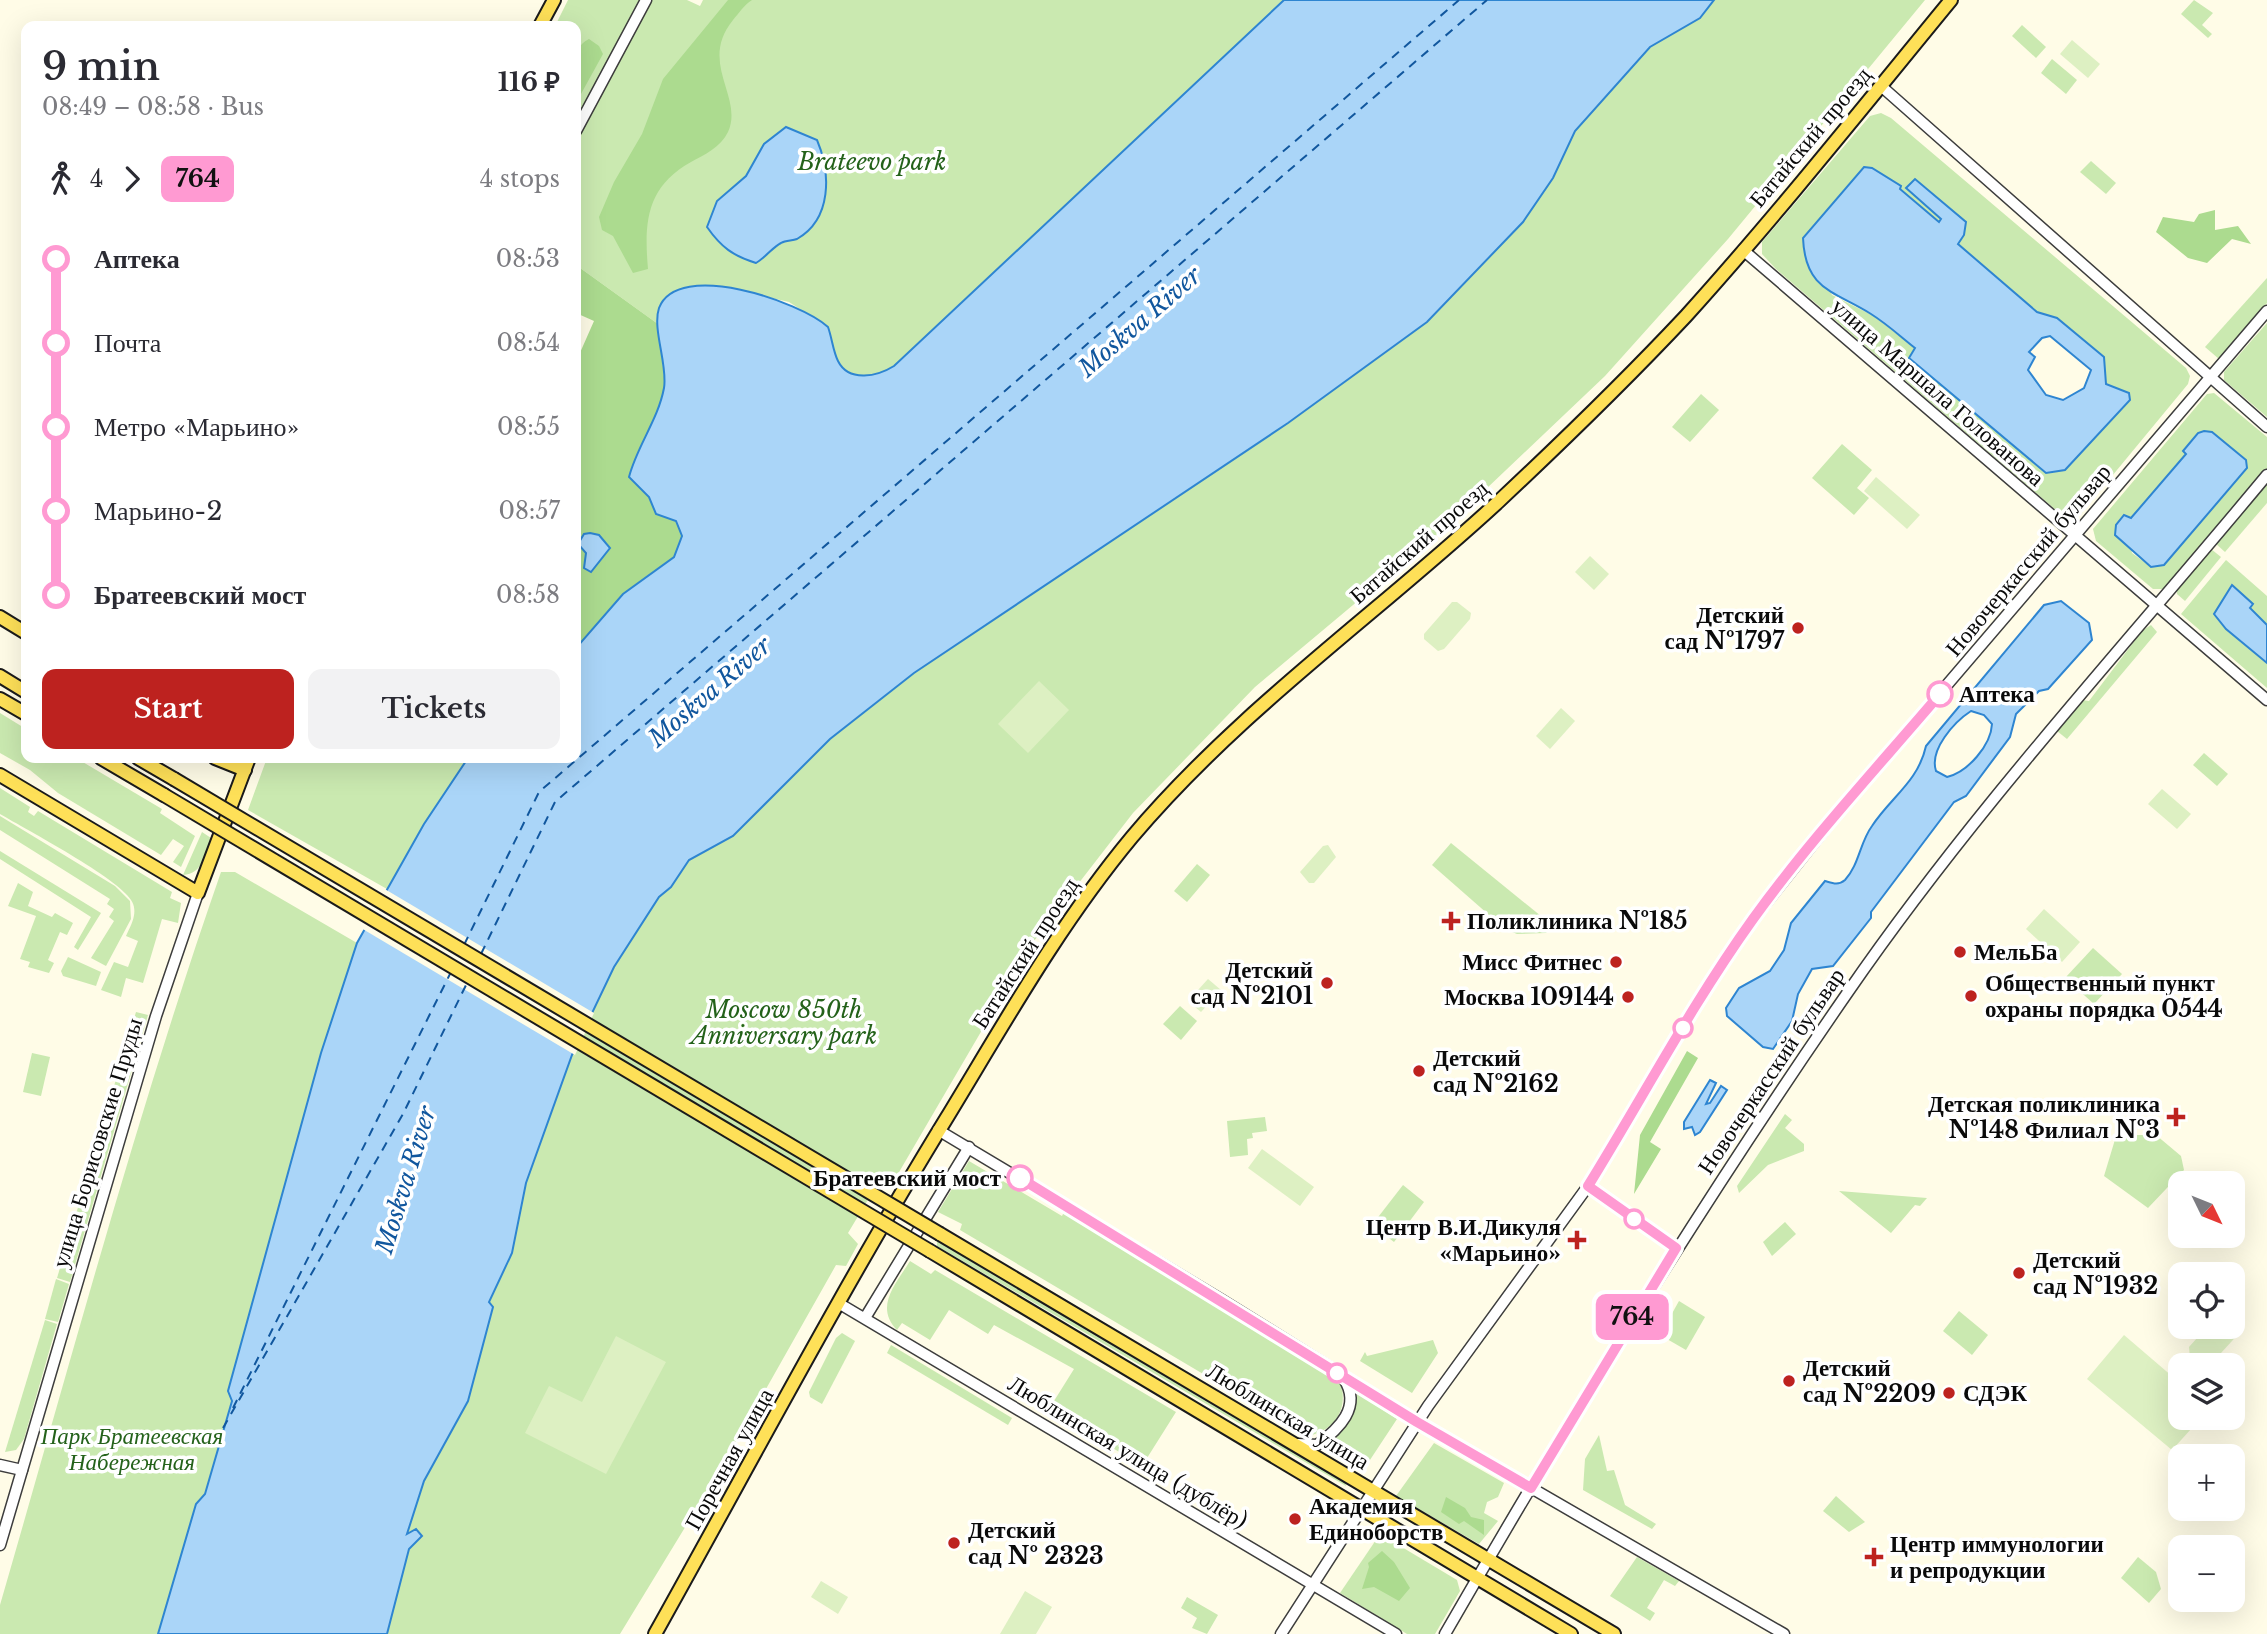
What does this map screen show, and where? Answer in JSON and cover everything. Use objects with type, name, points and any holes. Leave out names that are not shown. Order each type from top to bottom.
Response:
[{"type":"main road","points":[[543,21],[554,0]]},
{"type":"main road","name":"Батайский проезд","points":[[840,1304],[939,1130],[1064,924],[1156,811],[1252,716],[1448,547],[1565,438],[1687,314],[1951,0]]},
{"type":"main road","points":[[0,617],[21,630]]},
{"type":"main road","points":[[0,676],[21,689]]},
{"type":"main road","points":[[0,699],[21,711]]},
{"type":"main road","name":"Люблинская улица","points":[[110,763],[1572,1634]]},
{"type":"main road","name":"Люблинская улица","points":[[147,763],[1614,1634]]},
{"type":"main road","points":[[227,763],[245,771]]},
{"type":"main road","name":"улица Борисовские Пруды","points":[[198,893],[248,763]]},
{"type":"main road","points":[[0,775],[198,893]]},
{"type":"main road","name":"Поречная улица","points":[[655,1634],[840,1304]]},
{"type":"street","points":[[581,122],[646,0]]},
{"type":"street","points":[[1881,86],[2080,259],[2208,378],[2267,427]]},
{"type":"street","name":"улица Маршала Голованова","points":[[1743,250],[2267,700]]},
{"type":"street","name":"Новочеркасский бульвар","points":[[1281,1634],[1311,1583],[1417,1422],[1588,1186],[1708,986],[1754,918],[1839,811],[2267,311]]},
{"type":"street","name":"Новочеркасский бульвар","points":[[1445,1634],[1676,1248],[1792,1071],[1890,935],[2017,771],[2267,475]]},
{"type":"street","name":"улица Борисовские Пруды","points":[[0,1545],[156,1016],[198,893]]},
{"type":"street","points":[[939,1130],[1417,1422],[1784,1634]]},
{"type":"street","points":[[865,1318],[969,1147]]},
{"type":"street","points":[[1588,1186],[1676,1248]]},
{"type":"street","name":"Люблинская улица (дублёр)","points":[[840,1304],[1396,1634]]},
{"type":"street","points":[[1292,1443],[1317,1445],[1338,1429],[1347,1415],[1351,1396],[1342,1376]]},
{"type":"street","points":[[0,1465],[22,1470]]},
{"type":"green space","name":"Brateevo park","points":[[568,0],[687,0],[700,6],[703,0],[1284,0],[894,366],[880,373],[864,376],[843,368],[836,357],[828,327],[789,302],[721,288],[670,294],[660,308],[658,324],[581,269],[581,21],[558,21]]},
{"type":"green space","points":[[728,0],[752,0],[733,20],[723,36],[720,51],[720,65],[731,106],[728,132],[712,150],[676,172],[665,183],[651,208],[648,222],[648,269],[633,273],[613,236],[602,230],[599,217],[614,182],[642,134],[663,79]]},
{"type":"green space","name":"Moscow 850th Anniversary park","points":[[1714,0],[1925,0],[1728,239],[1605,376],[1445,528],[1255,687],[1133,813],[1034,941],[895,1179],[884,1173],[848,1233],[858,1244],[846,1266],[836,1265],[723,1465],[620,1634],[387,1634],[409,1548],[407,1535],[424,1481],[468,1401],[488,1303],[512,1252],[526,1183],[572,1055],[614,967],[659,897],[671,887],[689,860],[733,836],[830,739],[914,673],[1288,423],[1427,322],[1523,222],[1553,178],[1575,131],[1650,47],[1700,18]]},
{"type":"green space","points":[[2194,0],[2213,13],[2202,25],[2212,34],[2208,38],[2181,14]]},
{"type":"green space","points":[[2022,25],[2046,47],[2036,58],[2012,36]]},
{"type":"green space","points":[[589,39],[599,46],[603,54],[581,94],[581,46]]},
{"type":"green space","points":[[2072,40],[2100,64],[2088,78],[2060,54]]},
{"type":"green space","points":[[2052,59],[2077,80],[2066,94],[2041,73]]},
{"type":"green space","points":[[1881,113],[1891,118],[2186,368],[2190,376],[2188,384],[2079,516],[2064,517],[1776,269],[1762,254],[1762,242],[1870,116]],"holes":[[[1864,167],[1872,168],[1901,186],[1900,189],[1939,222],[1942,219],[1907,188],[1915,179],[1966,222],[1964,235],[1957,244],[2037,312],[2057,318],[2104,357],[2106,384],[2120,390],[2130,400],[2075,459],[1910,358],[1916,349],[1874,316],[1832,295],[1803,238]]]},
{"type":"green space","points":[[2091,161],[2116,183],[2106,194],[2080,172]]},
{"type":"green space","points":[[2215,210],[2215,230],[2238,226],[2251,244],[2232,239],[2207,263],[2188,258],[2156,232],[2163,217],[2194,222],[2199,214]]},
{"type":"green space","points":[[581,269],[658,324],[665,385],[658,413],[629,477],[649,497],[656,514],[676,521],[682,536],[674,557],[623,594],[581,642],[581,350],[594,321],[581,315]]},
{"type":"green space","points":[[2267,278],[2267,303],[2219,359],[2205,347]]},
{"type":"green space","points":[[2267,323],[2267,417],[2224,380],[2224,372]]},
{"type":"green space","points":[[2214,393],[2267,437],[2267,470],[2163,589],[2153,589],[2096,541],[2093,529],[2207,394]],"holes":[[[2212,432],[2246,460],[2151,567],[2132,553],[2125,515],[2131,518],[2187,454],[2183,451]]]},
{"type":"green space","points":[[1701,394],[1719,410],[1690,442],[1672,427]]},
{"type":"green space","points":[[1842,444],[1872,470],[1857,488],[1869,498],[1854,515],[1812,478]]},
{"type":"green space","points":[[1876,477],[1920,515],[1907,529],[1864,491]]},
{"type":"green space","points":[[2267,483],[2267,503],[2225,552],[2215,543]]},
{"type":"green space","points":[[2211,549],[2221,557],[2185,601],[2177,594],[2177,590]]},
{"type":"green space","points":[[1590,556],[1609,574],[1594,590],[1575,572]]},
{"type":"green space","points":[[2226,560],[2267,596],[2267,625],[2250,608],[2252,604],[2232,585],[2215,614],[2226,629],[2267,663],[2267,688],[2181,614]]},
{"type":"green space","points":[[1452,602],[1457,602],[1471,613],[1470,619],[1444,649],[1438,651],[1424,639],[1424,634]]},
{"type":"green space","points":[[2151,625],[2157,632],[2067,739],[2057,731],[2082,700],[2089,701],[2142,631]]},
{"type":"green space","points":[[1039,681],[1069,710],[1028,753],[998,724]]},
{"type":"green space","points":[[1561,708],[1575,721],[1550,749],[1536,736]]},
{"type":"green space","points":[[0,713],[21,726],[21,763],[84,763],[162,809],[160,813],[195,836],[181,867],[173,862],[184,846],[173,839],[161,855],[58,793],[30,770],[0,753]]},
{"type":"green space","points":[[2204,753],[2228,774],[2217,786],[2193,765]]},
{"type":"green space","points":[[265,763],[465,763],[424,824],[387,889],[248,810]]},
{"type":"green space","points":[[0,788],[30,807],[28,812],[34,816],[38,811],[172,892],[170,898],[181,903],[178,923],[162,919],[143,983],[126,978],[121,997],[101,990],[114,962],[128,967],[138,941],[126,936],[134,914],[131,900],[91,867],[0,814]]},
{"type":"green space","points":[[2162,789],[2191,814],[2177,829],[2148,804]]},
{"type":"green space","points":[[0,816],[115,886],[130,901],[131,919],[106,966],[91,958],[114,921],[109,917],[114,909],[107,904],[110,899],[0,830]]},
{"type":"green space","points":[[202,832],[211,838],[205,856],[195,871],[183,875]]},
{"type":"green space","points":[[1451,843],[1552,925],[1546,933],[1517,934],[1505,929],[1432,865]]},
{"type":"green space","points":[[1328,845],[1336,857],[1314,883],[1309,883],[1300,872],[1323,846]]},
{"type":"green space","points":[[0,851],[101,913],[78,950],[74,947],[91,917],[0,859]]},
{"type":"green space","points":[[1197,864],[1210,875],[1187,902],[1174,891]]},
{"type":"green space","name":"Парк Братеевская Набережная","points":[[221,872],[235,872],[357,943],[306,1110],[228,1391],[232,1401],[205,1494],[196,1504],[158,1634],[0,1634],[0,1605],[106,1237],[161,1054]]},
{"type":"green space","points":[[18,883],[33,892],[28,906],[52,917],[55,913],[73,923],[67,935],[60,932],[48,960],[54,963],[49,973],[28,967],[30,962],[20,959],[36,916],[8,906]]},
{"type":"green space","points":[[2044,909],[2080,942],[2062,962],[2026,929]]},
{"type":"green space","points":[[2093,948],[2122,974],[2094,1004],[2065,978]]},
{"type":"green space","points":[[68,957],[101,972],[96,986],[63,976],[61,971]]},
{"type":"green space","points":[[1208,979],[1221,990],[1201,1012],[1188,1001]]},
{"type":"green space","points":[[1180,1006],[1197,1021],[1181,1040],[1163,1024]]},
{"type":"green space","points":[[136,1012],[148,1015],[70,1282],[57,1278]]},
{"type":"green space","points":[[1687,1051],[1698,1058],[1650,1142],[1661,1149],[1634,1194],[1640,1135]]},
{"type":"green space","points":[[32,1053],[50,1057],[41,1096],[23,1092]]},
{"type":"green space","points":[[1785,1114],[1792,1120],[1785,1128],[1804,1144],[1804,1151],[1768,1165],[1739,1193],[1737,1186]]},
{"type":"green space","points":[[1265,1117],[1267,1131],[1252,1133],[1253,1138],[1247,1139],[1248,1155],[1230,1157],[1227,1121]]},
{"type":"green space","points":[[2120,1123],[2133,1135],[2156,1135],[2181,1156],[2184,1170],[2168,1171],[2168,1187],[2148,1208],[2104,1176]]},
{"type":"green space","points":[[1262,1149],[1314,1187],[1300,1206],[1248,1168]]},
{"type":"green space","points":[[969,1161],[1062,1216],[1064,1212],[1340,1381],[1343,1400],[1338,1416],[1326,1429],[1308,1436],[960,1230],[962,1224],[938,1212]]},
{"type":"green space","points":[[1403,1185],[1424,1202],[1394,1242],[1372,1225]]},
{"type":"green space","points":[[1839,1191],[1927,1198],[1920,1206],[1915,1205],[1891,1233]]},
{"type":"green space","points":[[1785,1222],[1796,1234],[1772,1256],[1763,1242]]},
{"type":"green space","points":[[937,1241],[1345,1481],[1346,1486],[937,1246]]},
{"type":"green space","points":[[910,1261],[931,1274],[935,1270],[1176,1412],[1142,1466],[1049,1409],[1074,1369],[994,1325],[988,1334],[949,1310],[930,1340],[902,1323],[897,1330],[890,1321],[887,1304]]},
{"type":"green space","points":[[56,1279],[69,1284],[58,1322],[45,1319]]},
{"type":"green space","points":[[1679,1301],[1705,1317],[1686,1350],[1660,1335]]},
{"type":"green space","points":[[1959,1311],[1988,1335],[1972,1355],[1943,1331]]},
{"type":"green space","points":[[45,1320],[57,1324],[24,1439],[16,1450],[5,1452]]},
{"type":"green space","points":[[842,1333],[855,1341],[822,1404],[810,1397],[809,1392],[836,1338]]},
{"type":"green space","points":[[2124,1335],[2168,1373],[2168,1430],[2190,1430],[2177,1444],[2168,1444],[2168,1447],[2087,1379]]},
{"type":"green space","points":[[616,1336],[666,1362],[606,1474],[525,1433],[549,1386],[582,1402]]},
{"type":"green space","points":[[2196,1339],[2234,1339],[2221,1353],[2190,1353],[2189,1347]]},
{"type":"green space","points":[[1433,1340],[1438,1353],[1412,1393],[1360,1361],[1365,1352],[1367,1356]]},
{"type":"green space","points":[[891,1345],[1012,1418],[1008,1425],[887,1353]]},
{"type":"green space","points":[[1357,1393],[1397,1419],[1364,1469],[1324,1446],[1346,1423]]},
{"type":"green space","points":[[1599,1435],[1607,1471],[1614,1470],[1625,1505],[1656,1524],[1652,1529],[1583,1490],[1585,1459]]},
{"type":"green space","points":[[1434,1443],[1504,1483],[1498,1497],[1487,1502],[1484,1513],[1498,1521],[1479,1544],[1396,1496]]},
{"type":"green space","points":[[1836,1496],[1865,1522],[1849,1532],[1823,1511]]},
{"type":"green space","points":[[1446,1497],[1465,1508],[1471,1517],[1484,1520],[1484,1535],[1464,1521],[1459,1524],[1441,1512]]},
{"type":"green space","points":[[1380,1534],[1457,1580],[1460,1591],[1435,1634],[1407,1634],[1340,1593]]},
{"type":"green space","points":[[1382,1551],[1394,1562],[1410,1588],[1399,1601],[1374,1587],[1362,1589],[1368,1563]]},
{"type":"green space","points":[[1637,1557],[1679,1581],[1675,1586],[1664,1580],[1647,1608],[1655,1613],[1650,1621],[1610,1596]]},
{"type":"green space","points":[[2138,1557],[2156,1572],[2161,1589],[2149,1603],[2121,1578]]},
{"type":"green space","points":[[821,1581],[848,1597],[838,1614],[811,1597]]},
{"type":"green space","points":[[1025,1591],[1052,1607],[1036,1634],[1000,1634]]},
{"type":"green space","points":[[1187,1597],[1218,1615],[1207,1634],[1192,1628],[1197,1618],[1181,1608]]},
{"type":"water","name":"Moskva River","points":[[1284,0],[1714,0],[1700,18],[1650,47],[1575,131],[1553,178],[1523,222],[1427,322],[1288,423],[914,673],[830,739],[733,836],[689,860],[671,887],[659,897],[614,967],[572,1055],[526,1183],[512,1253],[489,1302],[493,1307],[468,1401],[424,1481],[407,1534],[416,1529],[422,1536],[409,1549],[387,1634],[158,1634],[196,1504],[205,1494],[232,1401],[228,1391],[321,1053],[357,943],[424,824],[465,763],[581,763],[581,642],[623,594],[674,557],[682,536],[676,521],[656,514],[649,497],[629,477],[664,388],[664,369],[657,326],[659,308],[671,294],[690,287],[714,286],[740,290],[793,307],[828,327],[838,361],[849,372],[872,375],[894,366]]},
{"type":"water","points":[[786,127],[817,140],[825,167],[822,208],[817,220],[808,230],[797,239],[778,245],[756,263],[728,250],[707,227],[717,201],[746,176],[764,144]]},
{"type":"water","points":[[1864,167],[1872,168],[1901,186],[1900,189],[1939,222],[1941,219],[1906,188],[1915,179],[1966,222],[1964,235],[1958,244],[2037,312],[2057,318],[2104,357],[2106,384],[2129,393],[2130,400],[2065,470],[2046,473],[1909,358],[1915,348],[1877,318],[1824,287],[1809,269],[1803,238]],"holes":[[[2050,336],[2091,370],[2084,388],[2063,400],[2046,395],[2028,370],[2035,357],[2029,352],[2042,338]]]},
{"type":"water","points":[[2212,432],[2246,460],[2247,468],[2164,565],[2151,567],[2115,535],[2116,525],[2124,515],[2131,518],[2186,454],[2183,451],[2198,433]]},
{"type":"water","points":[[584,534],[599,535],[610,548],[591,572],[584,568],[586,553],[581,547],[581,539]]},
{"type":"water","points":[[2232,585],[2253,604],[2250,608],[2267,625],[2267,663],[2226,629],[2214,614]]},
{"type":"water","points":[[2061,601],[2089,623],[2092,640],[2048,689],[2039,691],[2016,714],[2010,737],[1966,796],[1954,802],[1833,966],[1812,969],[1798,994],[1792,1021],[1773,1049],[1763,1047],[1727,1016],[1726,1008],[1739,988],[1770,971],[1784,950],[1791,923],[1825,881],[1842,882],[1850,874],[1868,832],[1917,770],[1926,746],[2044,605]],"holes":[[[1971,711],[1984,715],[1992,724],[1991,732],[1977,757],[1963,770],[1947,777],[1936,771],[1936,754],[1944,737]]]},
{"type":"water","points":[[1710,1080],[1716,1083],[1706,1104],[1710,1103],[1721,1086],[1727,1090],[1700,1132],[1695,1135],[1692,1127],[1684,1129],[1684,1122]]},
{"type":"pier","points":[[383,888],[594,1013],[575,1055],[361,928]]},
{"type":"ferry route","points":[[581,756],[1459,0]]},
{"type":"ferry route","points":[[481,954],[555,802],[1487,0]]},
{"type":"ferry route","points":[[464,945],[539,792],[573,763]]},
{"type":"ferry route","points":[[233,1408],[451,972]]},
{"type":"ferry route","points":[[223,1428],[403,1114],[468,981]]},
{"type":"bus line","name":"764","points":[[1020,1178],[1417,1422],[1531,1488],[1628,1323],[1676,1248],[1588,1186],[1708,986],[1754,918],[1839,811],[1940,694]]},
{"type":"place","name":"Детский сад №1797","points":[[1798,628]]},
{"type":"place","name":"Аптека","points":[[1940,694]]},
{"type":"place","name":"Поликлиника №185","points":[[1451,921]]},
{"type":"place","name":"МельБа","points":[[1960,952]]},
{"type":"place","name":"Мисс Фитнес","points":[[1616,962]]},
{"type":"place","name":"Детский сад №2101","points":[[1327,983]]},
{"type":"place","name":"Общественный пункт охраны порядка 0544","points":[[1971,996]]},
{"type":"place","name":"Москва 109144","points":[[1628,997]]},
{"type":"place","name":"Детский сад №2162","points":[[1419,1071]]},
{"type":"place","name":"Детская поликлиника №148 Филиал №3","points":[[2176,1117]]},
{"type":"place","name":"Братеевский мост","points":[[1020,1178]]},
{"type":"place","name":"Центр В.И.Дикуля «Марьино»","points":[[1577,1240]]},
{"type":"place","name":"Детский сад №1932","points":[[2019,1273]]},
{"type":"place","name":"Детский сад №2209","points":[[1789,1381]]},
{"type":"place","name":"СДЭК","points":[[1949,1393]]},
{"type":"place","name":"Академия Единоборств","points":[[1295,1519]]},
{"type":"place","name":"Детский сад № 2323","points":[[954,1543]]},
{"type":"place","name":"Центр иммунологии и репродукции","points":[[1874,1557]]}]
